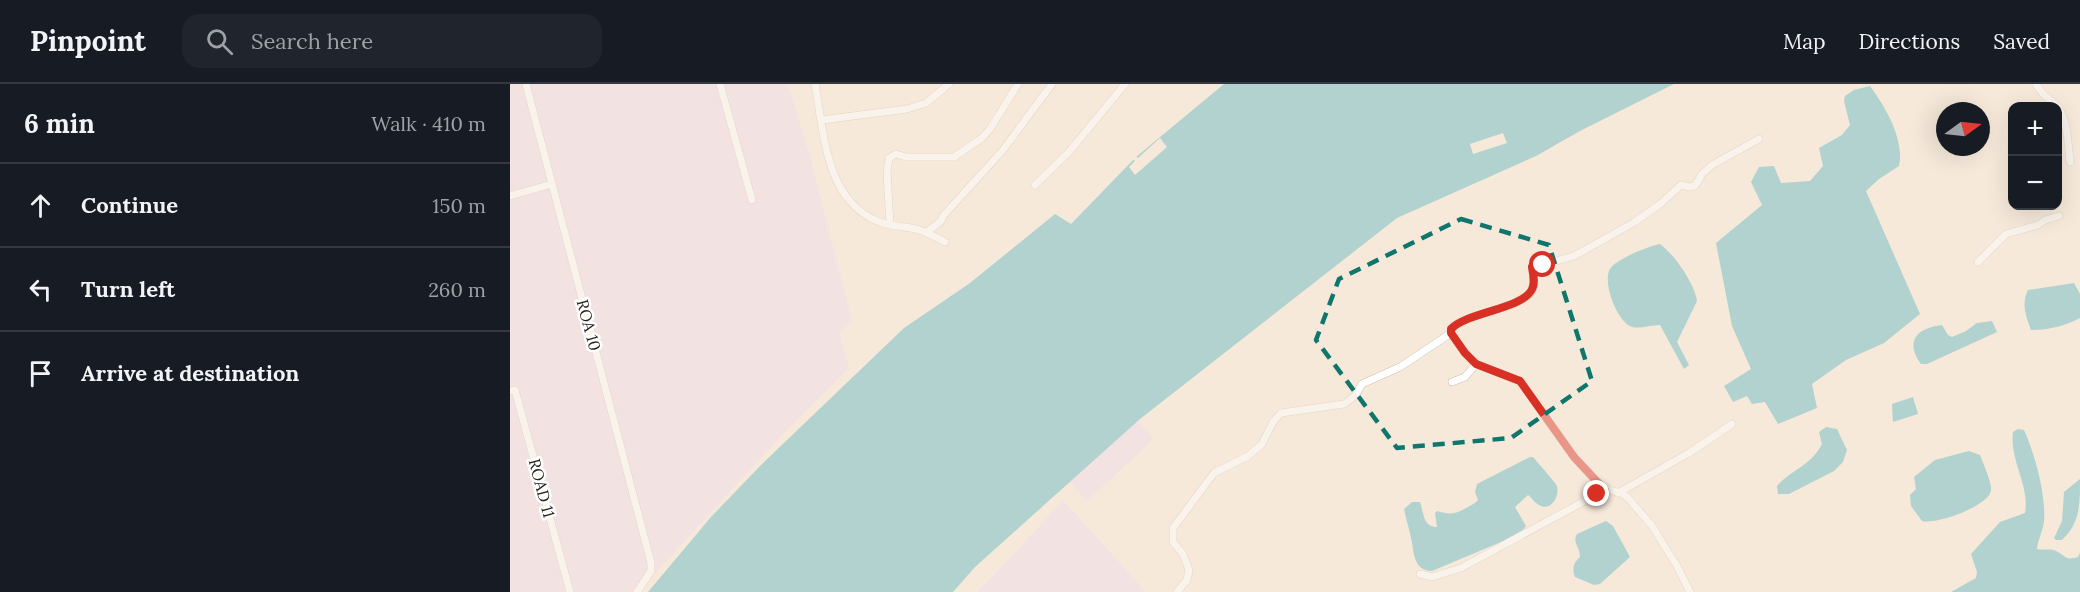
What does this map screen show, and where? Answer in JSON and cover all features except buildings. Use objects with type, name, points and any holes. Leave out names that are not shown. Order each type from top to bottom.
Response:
[{"type":"street","name":"ROA 10","points":[[526,84],[652,567],[637,592]]},
{"type":"street","points":[[720,84],[752,200]]},
{"type":"street","points":[[815,84],[828,153],[838,186],[855,208],[876,220],[927,232],[945,242]]},
{"type":"street","points":[[822,120],[907,109],[926,103],[949,84]]},
{"type":"street","points":[[890,225],[887,172],[890,158],[896,154],[906,157],[954,156],[982,138],[1018,84]]},
{"type":"street","points":[[927,232],[941,221],[1003,150],[1052,84]]},
{"type":"street","points":[[1035,185],[1069,152],[1125,84]]},
{"type":"street","points":[[2036,84],[2052,102]]},
{"type":"street","points":[[2062,113],[2068,136],[2070,162]]},
{"type":"street","points":[[1178,592],[1187,580],[1190,570],[1184,554],[1173,542],[1173,528],[1214,473],[1248,456],[1262,444],[1273,422],[1281,413],[1344,405],[1355,396],[1362,384],[1400,367],[1451,333],[1451,329],[1460,322],[1491,312],[1526,296],[1533,286],[1532,267],[1574,256],[1623,229],[1659,205],[1681,185],[1695,186],[1702,174],[1712,165],[1759,139]]},
{"type":"street","points":[[510,196],[552,184]]},
{"type":"street","points":[[1978,262],[2006,234],[2059,216]]},
{"type":"street","points":[[1451,333],[1476,364],[1520,381],[1574,457],[1605,490],[1628,498],[1652,526],[1690,592]]},
{"type":"street","points":[[1452,382],[1465,377],[1476,364]]},
{"type":"street","name":"ROAD 11","points":[[510,391],[515,390],[570,592]]},
{"type":"street","points":[[1618,493],[1689,453],[1732,423]]},
{"type":"street","points":[[1420,573],[1432,577],[1461,568],[1605,490]]},
{"type":"highlighted area","points":[[1461,219],[1549,245],[1592,381],[1511,438],[1397,448],[1316,340],[1339,279]]},
{"type":"shaded area","points":[[510,84],[788,84],[810,156],[852,321],[839,332],[849,368],[781,436],[638,592],[510,592]]},
{"type":"shaded area","points":[[1129,411],[1154,439],[1087,501],[1062,473]]},
{"type":"shaded area","points":[[1063,500],[1146,592],[977,592],[1002,567]]},
{"type":"water","points":[[1224,84],[1674,84],[1580,131],[1536,156],[1397,218],[1140,419],[975,567],[953,592],[648,592],[711,517],[761,465],[904,328],[970,283],[1055,214],[1071,224],[1136,157]]},
{"type":"water","points":[[1870,86],[1882,103],[1892,124],[1900,156],[1899,166],[1866,191],[1920,314],[1884,343],[1846,360],[1812,384],[1817,408],[1778,424],[1765,402],[1752,404],[1747,396],[1733,402],[1724,386],[1751,369],[1732,326],[1716,243],[1762,205],[1751,182],[1759,167],[1774,166],[1781,183],[1810,181],[1823,166],[1819,148],[1842,135],[1850,125],[1844,101],[1845,96],[1854,90]]},
{"type":"water","points":[[1660,244],[1683,270],[1697,301],[1677,342],[1689,365],[1684,369],[1660,325],[1632,327],[1626,324],[1616,310],[1609,292],[1608,275],[1613,265],[1633,253]]},
{"type":"water","points":[[2074,283],[2080,294],[2080,318],[2056,327],[2031,330],[2025,305],[2028,290]]},
{"type":"water","points":[[1992,321],[1997,332],[1927,364],[1921,364],[1916,356],[1914,342],[1920,332],[1926,329],[1942,325],[1952,337],[1977,323]]},
{"type":"water","points":[[1913,397],[1918,414],[1893,422],[1892,404]]},
{"type":"water","points":[[1826,427],[1837,429],[1847,450],[1843,462],[1834,471],[1789,494],[1778,494],[1777,486],[1807,463],[1817,452],[1822,444],[1819,432]]},
{"type":"water","points":[[2018,429],[2024,430],[2028,440],[2036,462],[2041,487],[2044,521],[2037,549],[2054,550],[2070,558],[2078,557],[2080,553],[2080,592],[1951,592],[1976,578],[1977,572],[1971,554],[2000,522],[2025,513],[2025,492],[2013,442],[2013,432]]},
{"type":"water","points":[[1969,451],[1980,455],[1990,483],[1991,490],[1988,496],[1982,502],[1961,513],[1938,520],[1922,521],[1911,506],[1910,495],[1916,489],[1914,477],[1935,460]]},
{"type":"water","points":[[1533,457],[1557,486],[1556,499],[1547,507],[1543,507],[1528,495],[1515,507],[1526,526],[1520,534],[1432,571],[1421,568],[1414,554],[1404,509],[1412,502],[1420,502],[1423,515],[1429,525],[1437,527],[1435,513],[1437,511],[1453,513],[1475,503],[1478,500],[1475,492],[1477,484]]},
{"type":"water","points":[[2080,479],[2076,520],[2062,540],[2056,540],[2054,538],[2062,521],[2064,492]]},
{"type":"water","points":[[1606,521],[1613,526],[1630,557],[1600,584],[1594,585],[1575,577],[1574,566],[1580,557],[1576,537],[1577,534]]},
{"type":"pier","points":[[1503,133],[1507,143],[1473,154],[1470,144]]},
{"type":"pier","points":[[1160,138],[1167,147],[1135,175],[1129,167],[1135,161],[1131,157],[1134,155],[1138,158]]},
{"type":"route","points":[[1543,265],[1532,267],[1533,286],[1526,296],[1491,312],[1460,322],[1451,329],[1451,333],[1476,364],[1520,381],[1574,457],[1605,490],[1597,494]]}]
